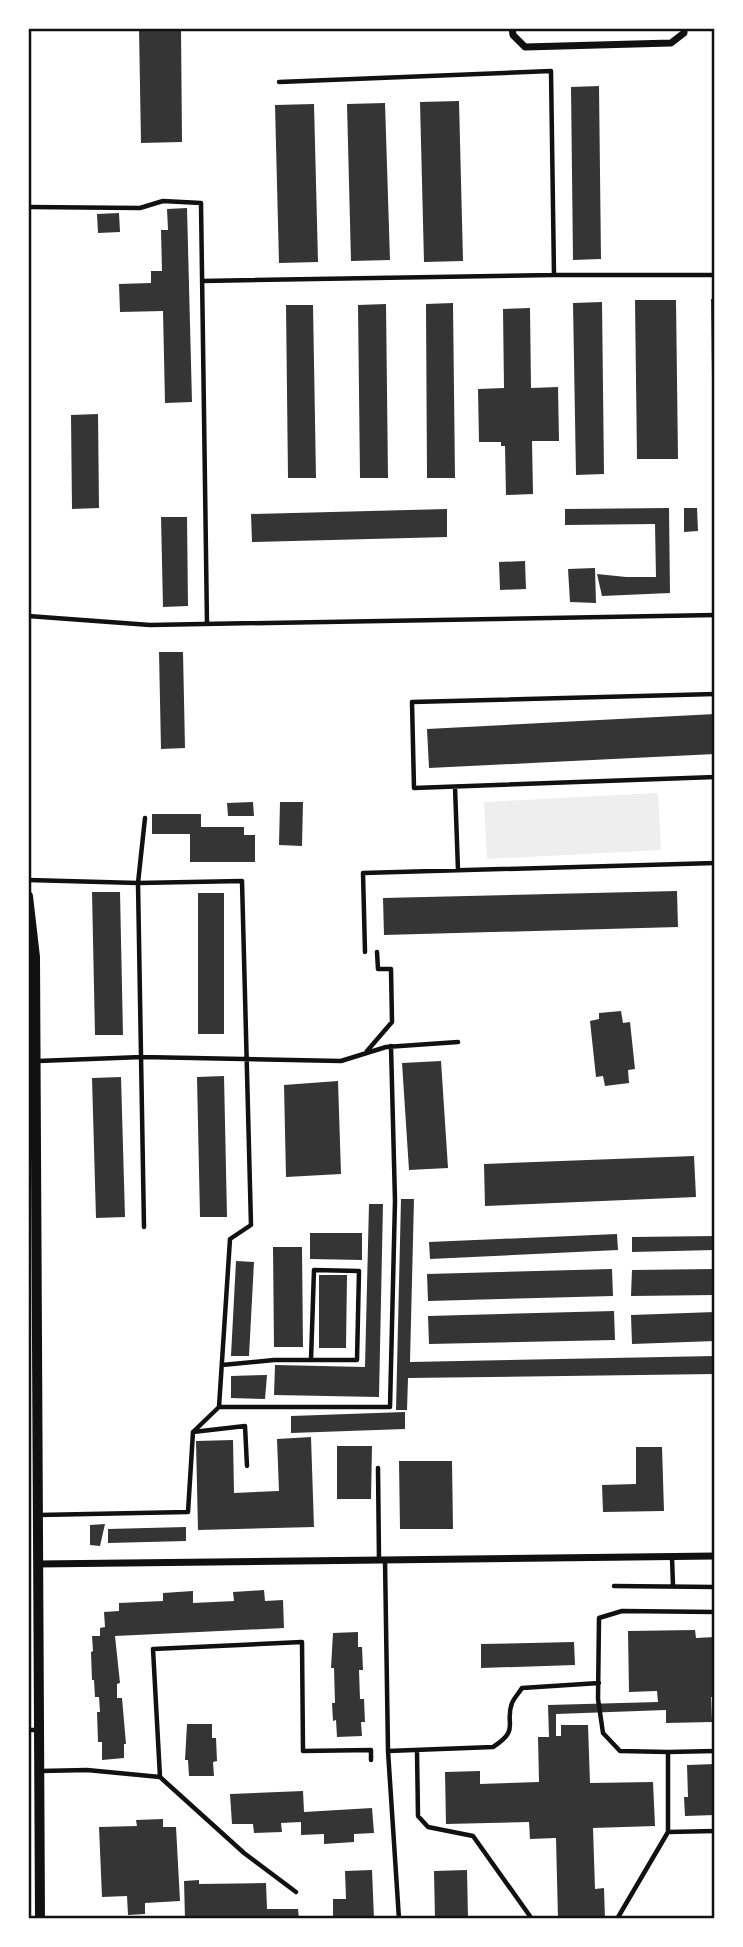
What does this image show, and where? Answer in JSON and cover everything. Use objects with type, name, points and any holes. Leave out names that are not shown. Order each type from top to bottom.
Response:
[{"type":"street","points":[[512,28],[513,35],[524,47],[671,43],[684,31]]},
{"type":"street","points":[[28,896],[36,1061],[32,1122],[32,1330],[38,1564],[33,1662],[34,1730],[40,1771],[34,1792],[40,1919]]},
{"type":"street","points":[[38,1564],[715,1556]]},
{"type":"lane","points":[[279,82],[551,71],[554,275]]},
{"type":"lane","points":[[28,207],[140,208],[163,201],[201,203],[207,624]]},
{"type":"lane","points":[[202,281],[715,275]]},
{"type":"lane","points":[[28,616],[150,625],[715,615]]},
{"type":"lane","points":[[715,694],[412,702],[414,788],[715,777]]},
{"type":"lane","points":[[455,787],[458,870]]},
{"type":"lane","points":[[144,1227],[138,883],[145,818]]},
{"type":"lane","points":[[365,952],[363,873],[715,863]]},
{"type":"lane","points":[[28,880],[138,883],[242,881],[251,1225],[230,1240],[219,1407],[193,1432],[188,1512],[38,1515]]},
{"type":"lane","points":[[366,1054],[392,1022],[391,969],[378,969],[377,952]]},
{"type":"lane","points":[[36,1061],[142,1057],[341,1061],[391,1046],[458,1042]]},
{"type":"lane","points":[[219,1407],[390,1407],[395,1201],[391,1046]]},
{"type":"lane","points":[[222,1365],[357,1360],[359,1271],[314,1270],[311,1360]]},
{"type":"lane","points":[[193,1432],[246,1426],[247,1466]]},
{"type":"lane","points":[[378,1468],[388,1751],[399,1919]]},
{"type":"lane","points":[[672,1556],[673,1587]]},
{"type":"lane","points":[[614,1586],[715,1587]]},
{"type":"lane","points":[[715,1612],[622,1611],[599,1618],[598,1699],[603,1733],[621,1751],[715,1751]]},
{"type":"lane","points":[[160,1777],[153,1649],[302,1642],[303,1751],[371,1750],[371,1760]]},
{"type":"lane","points":[[388,1751],[493,1747],[505,1739],[511,1726],[511,1704],[522,1688],[599,1683]]},
{"type":"lane","points":[[417,1751],[418,1816],[428,1827],[473,1836],[532,1919]]},
{"type":"lane","points":[[617,1919],[668,1832],[668,1752]]},
{"type":"lane","points":[[40,1771],[87,1770],[160,1777],[244,1853],[296,1892]]},
{"type":"lane","points":[[668,1832],[715,1831]]},
{"type":"shaded area","points":[[658,793],[661,850],[487,859],[484,802]]},
{"type":"building","points":[[139,28],[181,28],[182,142],[141,143]]},
{"type":"building","points":[[599,86],[601,259],[573,260],[571,87]]},
{"type":"building","points":[[459,101],[463,261],[424,262],[420,102]]},
{"type":"building","points":[[385,103],[390,260],[351,261],[347,104]]},
{"type":"building","points":[[314,104],[318,262],[279,263],[275,105]]},
{"type":"building","points":[[187,208],[192,402],[165,403],[163,311],[120,312],[119,284],[151,283],[151,271],[162,271],[161,230],[168,230],[167,209]]},
{"type":"building","points":[[119,213],[120,232],[98,233],[97,214]]},
{"type":"building","points":[[711,299],[715,299],[715,458],[713,458]]},
{"type":"building","points":[[635,300],[676,300],[678,459],[637,459]]},
{"type":"building","points":[[602,302],[604,474],[576,475],[573,303]]},
{"type":"building","points":[[453,303],[455,478],[427,478],[426,304]]},
{"type":"building","points":[[386,304],[388,478],[360,478],[358,305]]},
{"type":"building","points":[[286,305],[313,305],[316,478],[288,478]]},
{"type":"building","points":[[530,308],[531,388],[558,387],[559,441],[532,441],[533,494],[506,495],[505,446],[501,446],[501,442],[479,442],[478,389],[504,388],[503,309]]},
{"type":"building","points":[[98,414],[99,508],[72,509],[71,415]]},
{"type":"building","points":[[669,508],[670,593],[602,596],[597,574],[656,577],[655,524],[565,525],[565,509]]},
{"type":"building","points":[[684,508],[697,508],[698,531],[684,532]]},
{"type":"building","points":[[447,509],[447,537],[252,542],[251,514]]},
{"type":"building","points":[[161,517],[187,517],[188,606],[163,607]]},
{"type":"building","points":[[525,561],[526,589],[500,590],[499,562]]},
{"type":"building","points":[[595,568],[596,603],[570,602],[568,569]]},
{"type":"building","points":[[159,652],[183,652],[185,748],[161,749]]},
{"type":"building","points":[[715,714],[715,754],[429,768],[427,729]]},
{"type":"building","points":[[253,802],[254,816],[228,816],[227,803]]},
{"type":"building","points":[[280,802],[303,802],[302,846],[279,845]]},
{"type":"building","points":[[152,814],[201,814],[201,827],[244,827],[244,835],[255,835],[255,862],[190,862],[190,834],[152,834]]},
{"type":"building","points":[[677,891],[678,927],[384,935],[383,898]]},
{"type":"building","points":[[92,892],[120,892],[123,1035],[95,1035]]},
{"type":"building","points":[[198,893],[224,893],[224,1034],[198,1034]]},
{"type":"building","points":[[621,1011],[623,1023],[630,1022],[635,1069],[628,1070],[629,1083],[605,1086],[603,1076],[596,1077],[590,1021],[599,1019],[599,1013]]},
{"type":"building","points":[[441,1061],[448,1168],[409,1170],[402,1063]]},
{"type":"building","points":[[224,1076],[227,1217],[200,1217],[197,1077]]},
{"type":"building","points":[[121,1077],[125,1217],[96,1218],[92,1078]]},
{"type":"building","points":[[338,1081],[341,1174],[286,1177],[284,1085]]},
{"type":"building","points":[[694,1156],[696,1197],[485,1206],[484,1164]]},
{"type":"building","points":[[401,1199],[414,1199],[410,1362],[715,1356],[715,1374],[408,1378],[407,1410],[396,1410]]},
{"type":"building","points":[[369,1204],[383,1204],[379,1397],[274,1395],[275,1365],[365,1367]]},
{"type":"building","points":[[310,1233],[362,1233],[362,1260],[310,1259]]},
{"type":"building","points":[[617,1234],[618,1250],[430,1259],[429,1242]]},
{"type":"building","points":[[715,1236],[715,1250],[632,1252],[632,1237]]},
{"type":"building","points":[[273,1247],[302,1247],[303,1347],[274,1347]]},
{"type":"building","points":[[236,1261],[254,1262],[249,1356],[231,1356]]},
{"type":"building","points":[[612,1269],[613,1296],[428,1301],[427,1274]]},
{"type":"building","points":[[715,1269],[715,1295],[631,1296],[632,1270]]},
{"type":"building","points":[[319,1275],[347,1275],[346,1348],[319,1348]]},
{"type":"building","points":[[614,1311],[615,1340],[429,1344],[428,1316]]},
{"type":"building","points":[[715,1312],[715,1341],[632,1344],[631,1315]]},
{"type":"building","points":[[267,1375],[265,1399],[231,1398],[231,1376]]},
{"type":"building","points":[[405,1412],[405,1429],[291,1433],[291,1416]]},
{"type":"building","points":[[311,1437],[314,1527],[198,1530],[196,1441],[233,1440],[234,1493],[279,1491],[277,1439]]},
{"type":"building","points":[[337,1446],[372,1446],[371,1499],[337,1499]]},
{"type":"building","points":[[636,1447],[662,1447],[664,1511],[603,1512],[602,1485],[636,1484]]},
{"type":"building","points":[[399,1461],[452,1461],[453,1529],[400,1529]]},
{"type":"building","points":[[105,1524],[100,1546],[90,1545],[90,1525]]},
{"type":"building","points":[[186,1527],[186,1541],[108,1543],[108,1529]]},
{"type":"building","points":[[264,1590],[265,1601],[283,1600],[284,1628],[115,1636],[120,1683],[117,1684],[117,1698],[122,1698],[126,1744],[124,1758],[102,1760],[102,1742],[98,1742],[99,1697],[95,1697],[91,1652],[92,1636],[100,1636],[100,1628],[105,1627],[104,1612],[119,1611],[119,1603],[163,1601],[163,1593],[193,1591],[193,1603],[234,1601],[233,1592]]},
{"type":"building","points":[[695,1630],[696,1638],[715,1637],[715,1697],[711,1697],[712,1722],[666,1723],[666,1710],[556,1714],[556,1736],[561,1736],[561,1725],[588,1725],[590,1783],[653,1782],[655,1826],[593,1828],[595,1889],[604,1888],[605,1919],[558,1919],[556,1838],[530,1839],[529,1822],[446,1824],[445,1772],[480,1771],[480,1784],[539,1782],[538,1737],[549,1737],[548,1705],[658,1702],[657,1691],[629,1692],[628,1631]]},
{"type":"building","points":[[358,1632],[363,1670],[359,1670],[360,1699],[364,1699],[365,1722],[361,1722],[362,1736],[337,1737],[332,1703],[335,1703],[334,1668],[331,1668],[333,1633]]},
{"type":"building","points":[[574,1642],[575,1665],[481,1668],[481,1644]]},
{"type":"building","points":[[187,1724],[212,1724],[217,1761],[213,1762],[214,1776],[189,1776],[188,1760],[185,1760]]},
{"type":"building","points":[[715,1764],[715,1815],[685,1816],[684,1797],[688,1797],[687,1765]]},
{"type":"building","points":[[303,1791],[304,1812],[372,1808],[374,1833],[354,1834],[354,1842],[324,1844],[324,1834],[301,1835],[301,1822],[281,1823],[282,1832],[254,1833],[253,1824],[232,1824],[230,1794]]},
{"type":"building","points":[[163,1819],[163,1827],[176,1827],[180,1901],[145,1903],[145,1914],[128,1915],[127,1896],[102,1897],[99,1827],[137,1826],[136,1820]]},
{"type":"building","points":[[372,1870],[374,1919],[333,1919],[333,1899],[346,1899],[345,1871]]},
{"type":"building","points":[[467,1870],[468,1919],[435,1919],[434,1871]]},
{"type":"building","points":[[199,1880],[199,1884],[266,1883],[267,1909],[298,1909],[299,1919],[185,1919],[184,1881]]}]
